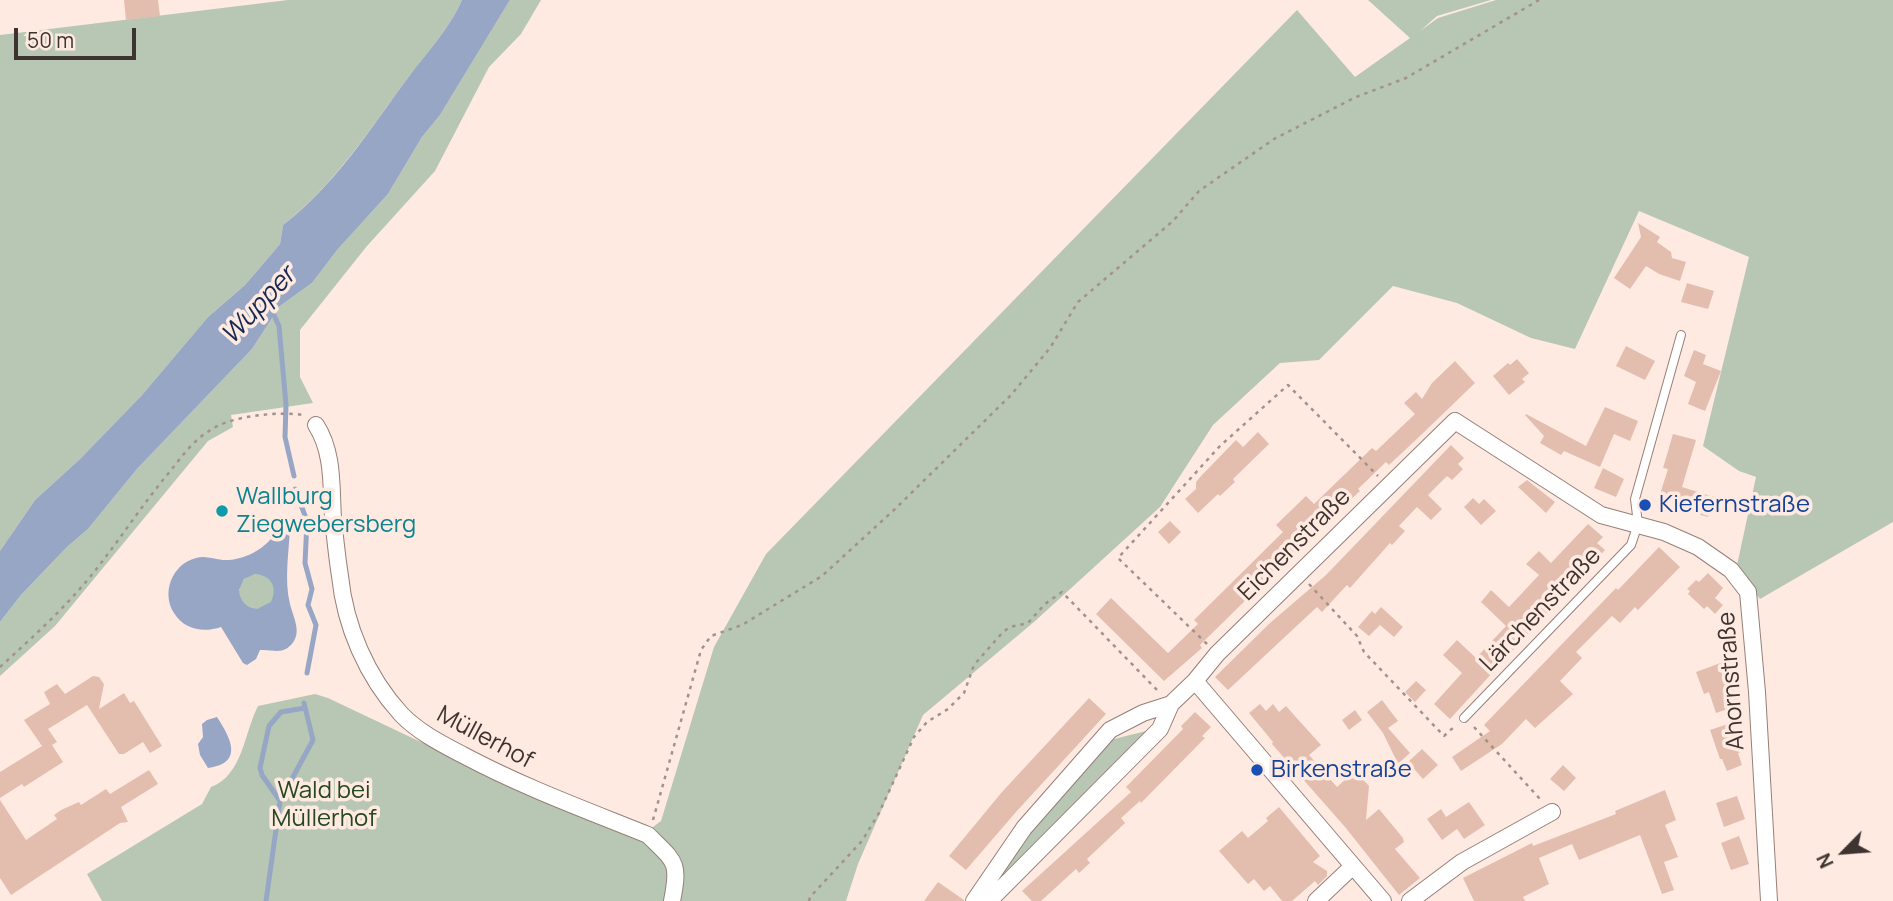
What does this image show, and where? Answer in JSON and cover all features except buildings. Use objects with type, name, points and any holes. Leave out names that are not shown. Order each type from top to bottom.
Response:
[{"type":"street","name":"Ahornstraße","points":[[1455,421],[1601,515],[1664,532],[1698,547],[1731,570],[1748,592],[1769,901]]},
{"type":"street","name":"Eichenstraße","points":[[989,901],[1160,729],[1171,704],[1217,654],[1455,421]]},
{"type":"street","name":"Müllerhof","points":[[316,425],[324,438],[330,463],[340,580],[349,622],[369,672],[402,716],[434,740],[504,777],[648,835],[663,849],[675,866],[677,878],[672,901]]},
{"type":"street","points":[[1195,681],[1383,901]]},
{"type":"street","name":"Eichenstraße","points":[[974,901],[1024,828],[1110,730],[1143,713],[1171,704]]},
{"type":"street","points":[[1410,901],[1462,862],[1552,812]]},
{"type":"street","points":[[1316,901],[1353,866]]},
{"type":"lane","points":[[1637,524],[1635,499],[1681,335]]},
{"type":"lane","name":"Lärchenstraße","points":[[1464,718],[1631,545],[1637,524]]},
{"type":"path","points":[[648,835],[701,650],[711,636],[742,625],[822,576],[1011,396],[1050,348],[1078,302],[1173,221],[1199,191],[1274,139],[1356,97],[1406,78],[1539,0]]},
{"type":"path","points":[[1217,654],[1118,558],[1220,446],[1288,385],[1387,486]]},
{"type":"path","points":[[0,667],[45,626],[93,573],[156,488],[210,429],[227,422],[279,413],[294,414]]},
{"type":"path","points":[[1298,573],[1357,636],[1364,652],[1444,736],[1464,718],[1482,734],[1552,812]]},
{"type":"path","points":[[810,901],[810,897],[862,841],[879,814],[914,737],[927,722],[948,709],[964,693],[974,665],[1003,632],[1010,626],[1028,623],[1045,604],[1062,592],[1171,704]]},
{"type":"green space","points":[[288,0],[462,0],[444,31],[335,175],[283,225],[280,244],[245,285],[208,317],[142,395],[80,459],[35,500],[0,551],[0,35]]},
{"type":"green space","points":[[510,0],[541,0],[521,34],[489,67],[435,171],[367,246],[300,330],[300,377],[313,403],[231,415],[233,427],[208,441],[55,626],[0,676],[0,622],[21,595],[88,529],[137,469],[252,349],[280,306],[312,283],[338,249],[388,194]]},
{"type":"green space","name":"Wald bei Müllerhof","points":[[1368,0],[1491,0],[1437,16],[1420,31],[1438,18],[1496,0],[1893,0],[1893,522],[1760,599],[1736,570],[1756,477],[1739,471],[1703,446],[1749,257],[1639,211],[1575,349],[1531,338],[1457,303],[1393,286],[1319,360],[1280,363],[1213,425],[1160,507],[1034,622],[923,715],[858,864],[846,901],[102,901],[87,874],[202,804],[211,787],[222,781],[236,763],[258,706],[315,694],[638,838],[661,821],[714,647],[766,554],[1297,10],[1355,77],[1410,38]]},
{"type":"green space","points":[[257,574],[269,580],[275,592],[269,604],[257,610],[245,604],[239,592],[245,580]]},
{"type":"green space","points":[[1154,729],[1009,875],[1001,870],[1050,806],[1110,740]]},
{"type":"water","name":"Wupper","points":[[462,0],[510,0],[388,194],[338,249],[312,283],[280,306],[252,349],[137,469],[88,529],[21,595],[0,622],[0,551],[35,500],[80,459],[142,395],[208,317],[245,285],[280,244],[283,225],[319,193],[350,157],[444,31]]},
{"type":"water","points":[[279,526],[290,527],[287,585],[296,625],[295,640],[280,651],[260,650],[256,659],[247,665],[243,663],[221,627],[195,629],[178,619],[170,605],[169,588],[175,573],[188,561],[203,557],[223,560],[240,558],[264,546]],"holes":[[[255,574],[269,579],[274,591],[271,602],[257,609],[244,603],[239,590],[244,579]]]},
{"type":"water","points":[[217,717],[230,741],[231,755],[220,765],[208,768],[200,755],[198,744],[203,737],[202,724]]},
{"type":"waterway","name":"Wupper","points":[[272,311],[279,326],[286,405],[285,437],[294,476]]},
{"type":"waterway","points":[[295,489],[307,521],[305,563],[312,589],[308,605],[316,625],[307,673]]},
{"type":"waterway","points":[[280,801],[313,740],[304,703]]},
{"type":"waterway","points":[[266,901],[280,801],[260,768],[269,726],[281,712],[305,708]]},
{"type":"place","name":"Kiefernstraße","points":[[1645,505]]},
{"type":"place","name":"Wallburg Ziegwebersberg","points":[[222,511]]},
{"type":"place","name":"Birkenstraße","points":[[1257,770]]}]
